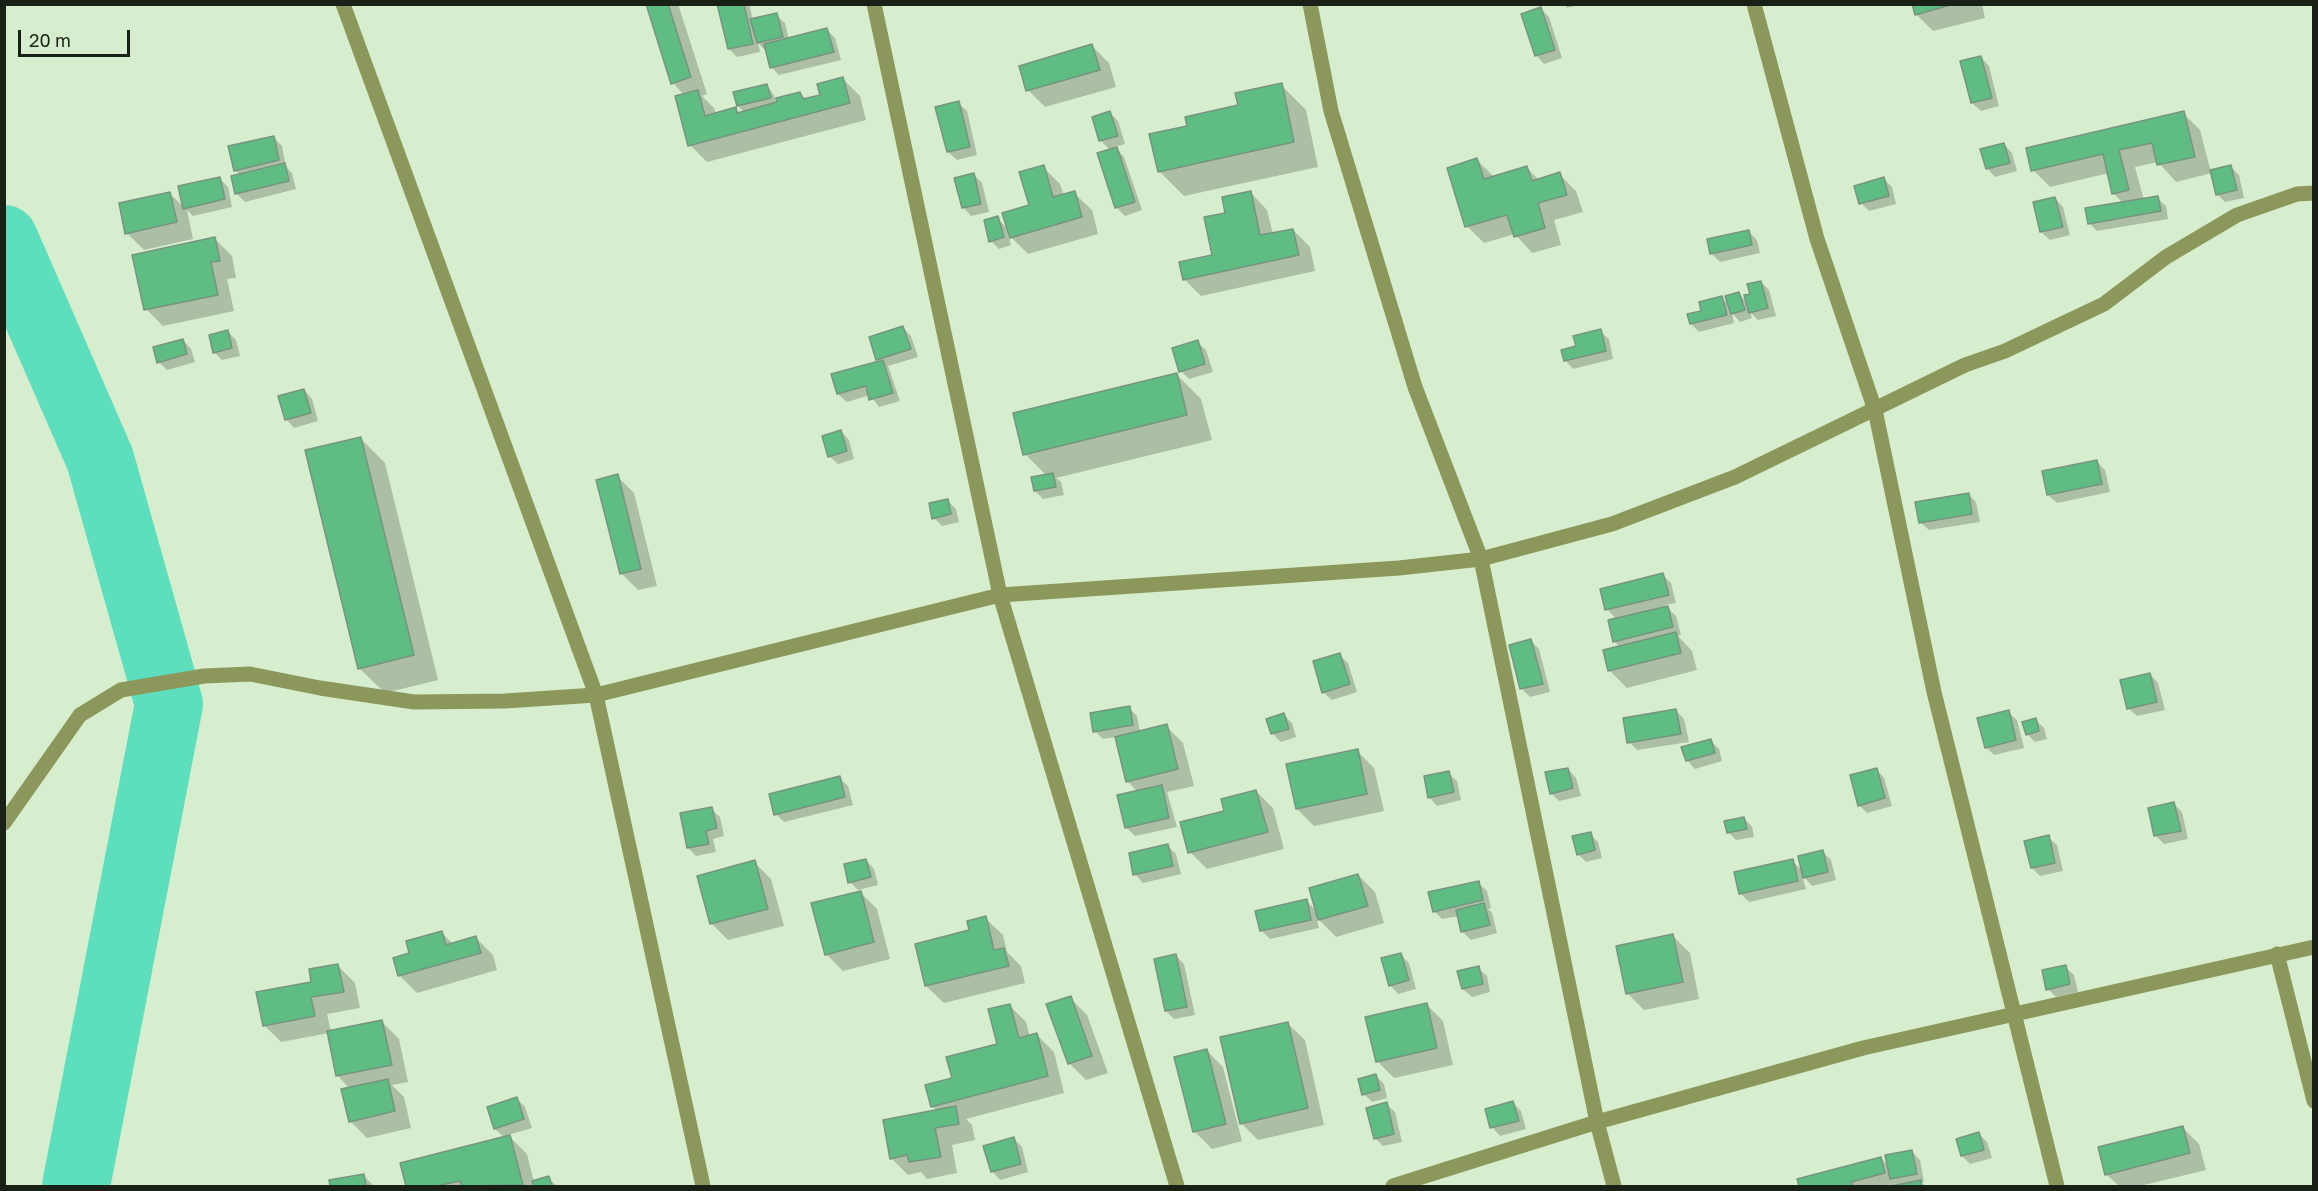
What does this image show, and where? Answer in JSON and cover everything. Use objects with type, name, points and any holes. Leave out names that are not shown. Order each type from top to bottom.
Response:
[{"type":"street","points":[[343,4],[596,695],[703,1186]]},
{"type":"street","points":[[874,4],[1000,595],[1177,1186]]},
{"type":"street","points":[[1310,4],[1331,111],[1408,364],[1481,559],[1597,1122],[1614,1186]]},
{"type":"street","points":[[1754,4],[1817,239],[1875,410],[1934,692],[2057,1186]]},
{"type":"street","points":[[4,823],[80,716],[121,690],[204,675],[250,674],[414,702],[596,695],[1000,595],[1351,572],[1481,559],[1612,524],[1735,477],[1965,364],[2004,351],[2103,304],[2166,257],[2237,214],[2297,194],[2313,193]]},
{"type":"street","points":[[1393,1186],[1597,1122],[1863,1048],[2015,1012],[2154,984],[2313,947]]},
{"type":"street","points":[[2277,954],[2313,1101]]},
{"type":"building","points":[[646,4],[668,4],[691,77],[671,84]]},
{"type":"building","points":[[717,4],[744,4],[753,44],[728,49]]},
{"type":"building","points":[[1912,4],[1954,4],[1915,15]]},
{"type":"building","points":[[1541,7],[1555,50],[1535,56],[1521,14]]},
{"type":"building","points":[[777,13],[783,37],[757,43],[750,19]]},
{"type":"building","points":[[827,28],[834,52],[770,68],[764,44]]},
{"type":"building","points":[[1092,44],[1100,70],[1026,91],[1019,66]]},
{"type":"building","points":[[1981,56],[1992,98],[1971,103],[1960,61]]},
{"type":"building","points":[[843,77],[850,103],[688,146],[675,96],[698,90],[705,116],[736,107],[737,113],[777,102],[776,98],[800,92],[803,99],[820,95],[817,84]]},
{"type":"building","points":[[1282,83],[1294,142],[1158,172],[1149,134],[1187,126],[1185,117],[1238,105],[1235,93]]},
{"type":"building","points":[[767,84],[771,98],[737,106],[733,92]]},
{"type":"building","points":[[959,101],[970,147],[947,152],[935,107]]},
{"type":"building","points":[[1110,111],[1118,136],[1099,141],[1092,117]]},
{"type":"building","points":[[2184,111],[2195,157],[2157,165],[2152,143],[2119,150],[2129,190],[2112,194],[2103,154],[2031,171],[2026,148]]},
{"type":"building","points":[[274,136],[279,160],[234,171],[228,146]]},
{"type":"building","points":[[2004,143],[2010,163],[1986,169],[1980,149]]},
{"type":"building","points":[[1117,147],[1135,202],[1115,208],[1097,153]]},
{"type":"building","points":[[1477,158],[1484,179],[1527,166],[1532,181],[1560,172],[1567,195],[1538,203],[1545,228],[1514,237],[1507,215],[1465,227],[1447,168]]},
{"type":"building","points":[[285,163],[289,181],[235,194],[231,176]]},
{"type":"building","points":[[1044,165],[1053,197],[1075,191],[1082,217],[1010,238],[1002,213],[1029,205],[1019,172]]},
{"type":"building","points":[[2231,165],[2237,190],[2216,195],[2210,170]]},
{"type":"building","points":[[974,173],[981,204],[962,208],[954,178]]},
{"type":"building","points":[[220,177],[225,199],[183,209],[178,186]]},
{"type":"building","points":[[1884,177],[1889,196],[1859,204],[1854,186]]},
{"type":"building","points":[[1251,191],[1260,235],[1293,229],[1299,255],[1183,280],[1179,262],[1212,255],[1204,217],[1225,213],[1222,197]]},
{"type":"building","points":[[170,192],[177,222],[125,234],[119,203]]},
{"type":"building","points":[[2158,196],[2161,211],[2088,224],[2085,208]]},
{"type":"building","points":[[2055,197],[2063,227],[2040,232],[2033,202]]},
{"type":"building","points":[[998,216],[1004,237],[989,242],[984,220]]},
{"type":"building","points":[[1749,230],[1752,245],[1710,254],[1707,239]]},
{"type":"building","points":[[215,237],[220,261],[211,262],[218,295],[144,310],[132,255]]},
{"type":"building","points":[[1761,281],[1768,308],[1749,313],[1744,295],[1750,294],[1747,284]]},
{"type":"building","points":[[1739,292],[1745,310],[1731,314],[1725,296]]},
{"type":"building","points":[[1722,296],[1727,315],[1690,324],[1687,314],[1701,311],[1699,302]]},
{"type":"building","points":[[903,326],[911,349],[876,360],[869,337]]},
{"type":"building","points":[[1601,329],[1606,351],[1564,361],[1561,350],[1576,346],[1573,336]]},
{"type":"building","points":[[228,330],[232,348],[213,353],[209,335]]},
{"type":"building","points":[[183,339],[187,354],[157,363],[153,347]]},
{"type":"building","points":[[1198,340],[1205,364],[1179,372],[1172,348]]},
{"type":"building","points":[[883,360],[893,393],[869,400],[866,386],[837,394],[831,374]]},
{"type":"building","points":[[1177,373],[1187,415],[1023,455],[1013,413]]},
{"type":"building","points":[[304,389],[311,413],[285,420],[278,396]]},
{"type":"building","points":[[841,430],[847,451],[828,457],[822,436]]},
{"type":"building","points":[[361,437],[414,655],[358,669],[305,450]]},
{"type":"building","points":[[2097,460],[2102,484],[2047,495],[2042,471]]},
{"type":"building","points":[[1053,473],[1056,487],[1034,491],[1031,477]]},
{"type":"building","points":[[618,474],[641,569],[620,574],[596,480]]},
{"type":"building","points":[[1969,493],[1972,514],[1919,523],[1915,502]]},
{"type":"building","points":[[948,499],[951,514],[932,519],[929,503]]},
{"type":"building","points":[[1663,573],[1669,595],[1605,610],[1600,589]]},
{"type":"building","points":[[1668,606],[1673,627],[1613,642],[1608,620]]},
{"type":"building","points":[[1676,632],[1681,653],[1608,671],[1603,650]]},
{"type":"building","points":[[1531,639],[1543,684],[1520,689],[1509,645]]},
{"type":"building","points":[[1340,653],[1350,684],[1322,693],[1313,661]]},
{"type":"building","points":[[2150,673],[2157,702],[2127,709],[2120,680]]},
{"type":"building","points":[[1130,706],[1133,725],[1093,732],[1090,713]]},
{"type":"building","points":[[1676,709],[1681,734],[1627,743],[1623,718]]},
{"type":"building","points":[[2009,710],[2016,740],[1985,748],[1977,718]]},
{"type":"building","points":[[1284,713],[1289,729],[1271,734],[1266,719]]},
{"type":"building","points":[[2036,718],[2039,731],[2026,735],[2022,722]]},
{"type":"building","points":[[1167,724],[1178,769],[1126,782],[1115,737]]},
{"type":"building","points":[[1711,739],[1715,753],[1686,761],[1681,747]]},
{"type":"building","points":[[1358,749],[1367,794],[1296,809],[1286,764]]},
{"type":"building","points":[[1568,768],[1573,788],[1550,794],[1545,772]]},
{"type":"building","points":[[1877,768],[1885,798],[1858,806],[1850,775]]},
{"type":"building","points":[[1449,771],[1454,792],[1428,798],[1424,776]]},
{"type":"building","points":[[840,776],[845,797],[774,815],[769,794]]},
{"type":"building","points":[[1162,785],[1169,818],[1125,828],[1117,795]]},
{"type":"building","points":[[1256,790],[1268,832],[1188,853],[1180,822],[1224,811],[1221,799]]},
{"type":"building","points":[[2174,802],[2181,831],[2154,836],[2148,808]]},
{"type":"building","points":[[712,807],[717,828],[706,831],[709,844],[687,848],[680,813]]},
{"type":"building","points":[[1744,817],[1747,829],[1727,833],[1724,821]]},
{"type":"building","points":[[1591,832],[1595,850],[1577,855],[1572,836]]},
{"type":"building","points":[[2049,835],[2055,863],[2031,868],[2024,841]]},
{"type":"building","points":[[1168,844],[1173,866],[1133,875],[1129,853]]},
{"type":"building","points":[[1823,850],[1828,872],[1803,878],[1798,856]]},
{"type":"building","points":[[866,859],[871,877],[848,883],[844,864]]},
{"type":"building","points":[[1793,859],[1798,881],[1739,894],[1734,872]]},
{"type":"building","points":[[755,860],[768,909],[710,924],[697,876]]},
{"type":"building","points":[[1358,874],[1368,906],[1318,920],[1309,888]]},
{"type":"building","points":[[1479,881],[1483,900],[1433,912],[1428,892]]},
{"type":"building","points":[[861,891],[874,942],[825,955],[811,903]]},
{"type":"building","points":[[1307,899],[1311,920],[1260,931],[1255,911]]},
{"type":"building","points":[[1484,903],[1490,925],[1461,932],[1456,910]]},
{"type":"building","points":[[986,916],[994,950],[1004,948],[1009,966],[925,986],[915,944],[969,930],[967,921]]},
{"type":"building","points":[[442,931],[446,945],[476,936],[481,953],[398,976],[393,958],[409,953],[406,941]]},
{"type":"building","points":[[1673,934],[1683,982],[1626,994],[1616,946]]},
{"type":"building","points":[[1401,953],[1409,980],[1389,986],[1381,958]]},
{"type":"building","points":[[1176,954],[1187,1007],[1165,1011],[1154,959]]},
{"type":"building","points":[[338,964],[344,992],[311,997],[315,1016],[263,1026],[256,992],[311,982],[309,969]]},
{"type":"building","points":[[2066,965],[2070,984],[2046,990],[2042,970]]},
{"type":"building","points":[[1479,966],[1483,984],[1462,989],[1457,971]]},
{"type":"building","points":[[1071,996],[1092,1056],[1068,1064],[1046,1004]]},
{"type":"building","points":[[1427,1003],[1437,1048],[1376,1062],[1365,1017]]},
{"type":"building","points":[[1010,1004],[1019,1038],[1037,1033],[1048,1076],[931,1107],[925,1085],[952,1078],[946,1057],[997,1044],[988,1009]]},
{"type":"building","points":[[382,1020],[392,1065],[336,1076],[327,1031]]},
{"type":"building","points":[[1288,1022],[1308,1108],[1240,1124],[1220,1037]]},
{"type":"building","points":[[1207,1049],[1226,1124],[1193,1132],[1174,1057]]},
{"type":"building","points":[[1376,1074],[1380,1090],[1362,1095],[1358,1079]]},
{"type":"building","points":[[388,1079],[395,1111],[349,1122],[341,1089]]},
{"type":"building","points":[[517,1097],[524,1119],[494,1129],[487,1107]]},
{"type":"building","points":[[1513,1101],[1519,1121],[1490,1128],[1485,1109]]},
{"type":"building","points":[[1387,1102],[1394,1134],[1374,1139],[1366,1108]]},
{"type":"building","points":[[956,1106],[959,1124],[935,1128],[941,1157],[909,1162],[907,1155],[890,1159],[883,1120]]},
{"type":"building","points":[[2183,1126],[2190,1153],[2105,1175],[2098,1147]]},
{"type":"building","points":[[1979,1132],[1984,1150],[1961,1156],[1956,1139]]},
{"type":"building","points":[[510,1135],[523,1185],[461,1186],[460,1181],[436,1186],[406,1186],[400,1163]]},
{"type":"building","points":[[1014,1137],[1021,1164],[991,1172],[983,1146]]},
{"type":"building","points":[[1912,1150],[1917,1174],[1890,1179],[1885,1155]]},
{"type":"building","points":[[1881,1157],[1885,1173],[1851,1182],[1853,1186],[1799,1186],[1797,1179]]},
{"type":"building","points":[[364,1174],[366,1186],[330,1186],[329,1180]]},
{"type":"building","points":[[549,1176],[552,1186],[534,1186],[532,1181]]},
{"type":"building","points":[[1921,1180],[1922,1186],[1892,1186]]},
{"type":"waterway","points":[[4,239],[100,459],[169,704],[76,1186]]}]
